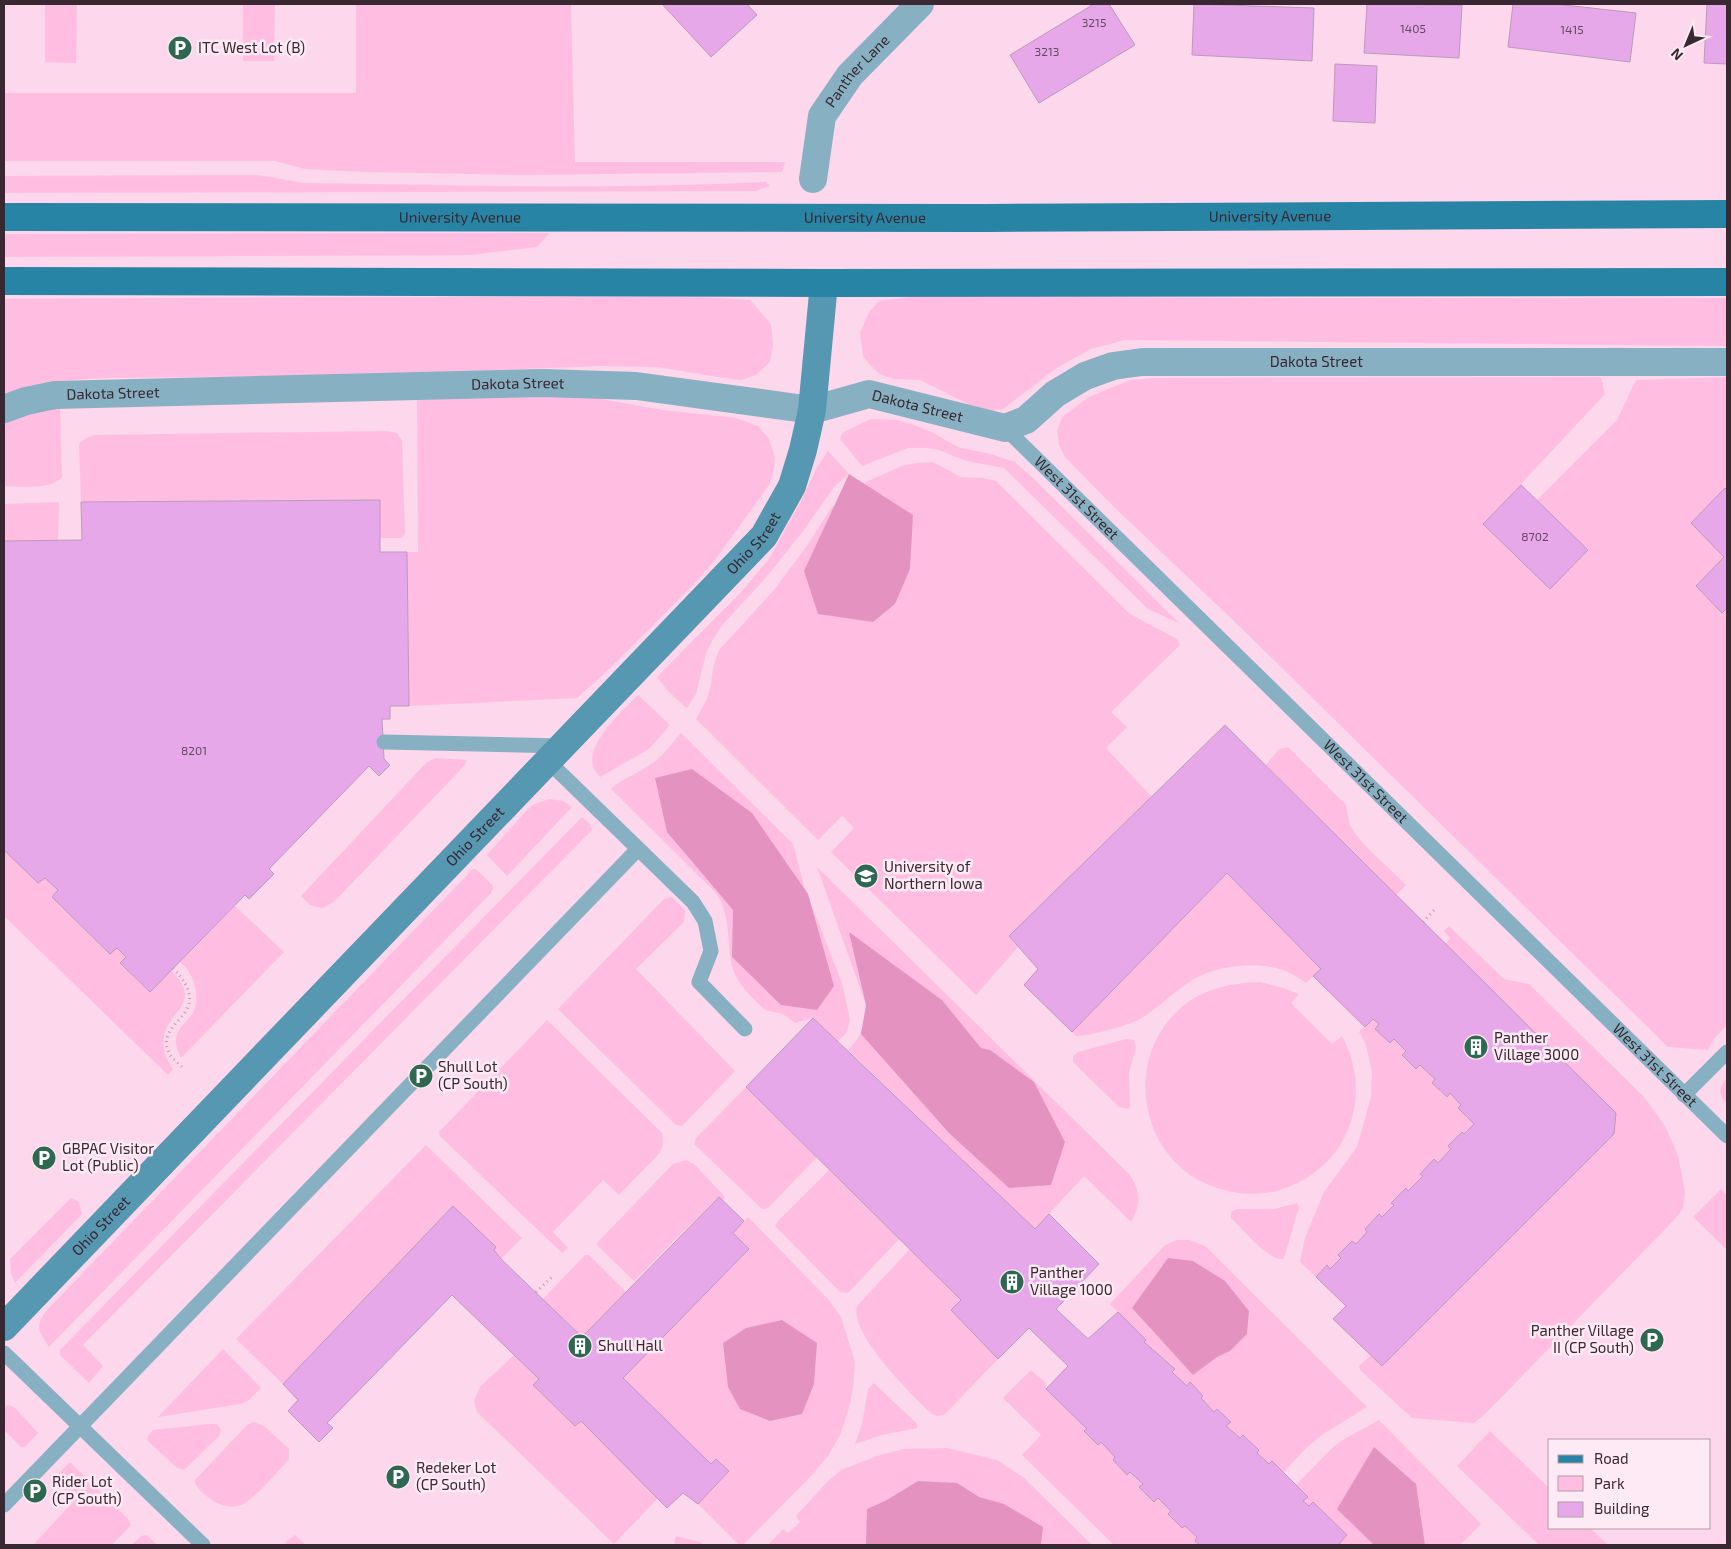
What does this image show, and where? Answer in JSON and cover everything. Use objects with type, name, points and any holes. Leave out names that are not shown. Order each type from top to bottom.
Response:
[{"type":"main road","name":"University Avenue","points":[[4,217],[995,218],[1727,214]]},
{"type":"main road","points":[[4,281],[824,283],[1727,282]]},
{"type":"street","name":"Panther Lane","points":[[813,179],[822,116],[850,76],[920,4]]},
{"type":"street","name":"Ohio Street","points":[[4,1326],[764,536],[792,486],[804,450],[812,410],[824,283]]},
{"type":"street","name":"Dakota Street","points":[[4,409],[26,401],[55,395],[543,383],[636,386],[812,410],[868,394],[1005,428],[1026,420],[1055,394],[1085,376],[1113,366],[1142,362],[1727,362]]},
{"type":"lane","name":"West 31st Street","points":[[1005,428],[1727,1136]]},
{"type":"lane","points":[[384,742],[556,754],[638,849],[693,902],[705,921],[711,951],[699,982],[745,1029]]},
{"type":"lane","points":[[4,1505],[638,849]]},
{"type":"lane","points":[[1684,1095],[1727,1052]]},
{"type":"lane","points":[[4,1353],[203,1545]]},
{"type":"path","points":[[1423,922],[1436,908]]},
{"type":"path","points":[[174,968],[189,989],[191,1000],[185,1014],[169,1031],[167,1041],[169,1054],[182,1067]]},
{"type":"path","points":[[536,1292],[553,1276]]},
{"type":"green space","points":[[45,4],[77,4],[76,63],[45,62]]},
{"type":"green space","points":[[243,4],[275,4],[274,61],[243,61]]},
{"type":"green space","points":[[356,4],[571,4],[575,162],[785,162],[782,172],[523,175],[305,169],[275,161],[4,161],[4,93],[356,93]]},
{"type":"green space","points":[[252,175],[305,183],[477,186],[651,186],[766,182],[770,186],[756,191],[4,193],[4,176]]},
{"type":"green space","points":[[550,233],[537,247],[470,255],[4,257],[4,234]]},
{"type":"green space","points":[[918,296],[1727,298],[1727,346],[1125,340],[1091,349],[1058,367],[1003,409],[990,411],[976,408],[920,380],[894,379],[880,374],[863,356],[860,333],[869,312],[879,301]]},
{"type":"green space","points":[[703,297],[750,300],[771,324],[773,345],[770,362],[756,375],[741,380],[658,367],[600,366],[364,375],[109,378],[56,381],[4,395],[4,299]]},
{"type":"green space","points":[[1601,377],[1605,394],[1521,484],[1537,500],[1617,420],[1636,380],[1727,377],[1727,486],[1725,488],[1727,490],[1727,1025],[1713,1040],[1708,1050],[1668,1047],[1236,623],[1114,507],[1065,457],[1059,445],[1057,431],[1062,417],[1089,397],[1131,380],[1154,378]]},
{"type":"green space","points":[[573,394],[663,410],[736,418],[758,426],[769,439],[775,458],[769,485],[715,560],[693,585],[604,674],[577,698],[409,706],[407,552],[418,552],[417,396]]},
{"type":"green space","points":[[60,406],[62,477],[42,486],[4,486],[4,421]]},
{"type":"green space","points":[[871,419],[896,420],[912,424],[960,448],[987,453],[1015,462],[1179,623],[1148,609],[1004,468],[966,461],[939,450],[926,448],[908,448],[862,466],[840,439],[842,433]]},
{"type":"green space","points":[[388,431],[397,433],[402,441],[405,534],[402,538],[380,538],[379,500],[81,502],[79,444],[86,438],[94,435]]},
{"type":"green space","points":[[828,451],[849,474],[834,487],[801,534],[763,581],[723,624],[706,653],[696,694],[687,708],[685,707],[667,690],[657,677],[741,592],[769,559],[800,503],[816,469]]},
{"type":"green space","points":[[933,462],[961,477],[983,478],[996,481],[1130,614],[1177,639],[1180,645],[1111,712],[1127,727],[1106,748],[1152,797],[1009,936],[1018,947],[976,995],[831,852],[854,828],[842,816],[818,840],[696,719],[707,699],[713,668],[719,650],[774,590],[806,547],[832,507],[868,481],[902,466]]},
{"type":"green space","points":[[59,502],[58,541],[4,541],[4,504]]},
{"type":"green space","points":[[638,695],[670,725],[649,749],[600,777],[594,767],[593,756],[596,745],[612,722]]},
{"type":"green space","points":[[681,733],[793,844],[804,886],[842,983],[850,1020],[847,1032],[838,1041],[813,1018],[795,1023],[783,1014],[766,1010],[750,996],[738,980],[733,969],[727,921],[716,893],[611,789],[658,759]]},
{"type":"green space","points":[[1288,747],[1345,804],[1351,827],[1355,833],[1406,885],[1396,895],[1266,765],[1279,749]]},
{"type":"green space","points":[[435,758],[467,760],[464,766],[334,902],[322,908],[310,905],[301,896],[426,763]]},
{"type":"green space","points":[[549,799],[563,801],[572,807],[507,876],[487,855],[527,810],[533,805]]},
{"type":"green space","points":[[582,817],[590,824],[592,830],[83,1345],[103,1366],[89,1383],[61,1356],[60,1350]]},
{"type":"green space","points":[[4,850],[38,883],[45,878],[58,890],[52,897],[110,954],[117,948],[126,957],[120,964],[150,992],[171,970],[179,980],[185,995],[183,1004],[171,1020],[163,1040],[165,1053],[173,1069],[168,1075],[4,916]]},
{"type":"green space","points":[[817,867],[1129,1174],[1138,1192],[1137,1209],[1131,1222],[1084,1176],[1035,1229],[848,1050],[862,1029],[866,1005]]},
{"type":"green space","points":[[473,869],[476,869],[493,886],[491,893],[49,1347],[39,1328],[39,1324],[48,1309]]},
{"type":"green space","points":[[1227,873],[1321,969],[1306,983],[1283,970],[1272,967],[1249,965],[1214,970],[1187,983],[1149,1014],[1137,1021],[1110,1030],[1076,1036],[1072,1032]]},
{"type":"green space","points":[[672,897],[685,910],[684,922],[636,969],[735,1071],[682,1126],[676,1125],[558,1009],[664,899]]},
{"type":"green space","points":[[235,906],[284,952],[181,1058],[176,1040],[180,1029],[195,1008],[196,994],[193,979],[185,966],[180,962]]},
{"type":"green space","points":[[1449,926],[1504,979],[1529,984],[1644,1097],[1665,1126],[1678,1155],[1685,1192],[1683,1208],[1675,1219],[1484,1415],[1474,1423],[1412,1418],[1360,1370],[1359,1366],[1371,1355],[1382,1365],[1614,1134],[1616,1113],[1445,944],[1450,938],[1444,931]]},
{"type":"green space","points":[[1260,982],[1299,994],[1291,1003],[1332,1044],[1342,1036],[1353,1063],[1356,1092],[1355,1106],[1346,1134],[1339,1147],[1326,1163],[1310,1176],[1292,1186],[1272,1192],[1248,1194],[1232,1192],[1209,1185],[1185,1171],[1167,1152],[1154,1129],[1147,1104],[1146,1077],[1151,1051],[1163,1028],[1182,1007],[1209,991],[1229,985]]},
{"type":"green space","points":[[1373,1019],[1379,1024],[1375,1029],[1390,1043],[1394,1039],[1406,1051],[1416,1069],[1420,1065],[1435,1079],[1432,1083],[1446,1097],[1450,1093],[1461,1105],[1458,1108],[1474,1124],[1448,1146],[1451,1149],[1438,1163],[1434,1160],[1420,1174],[1423,1176],[1408,1191],[1406,1188],[1391,1202],[1394,1205],[1382,1217],[1379,1215],[1365,1229],[1367,1232],[1356,1244],[1352,1241],[1338,1255],[1341,1258],[1330,1269],[1327,1266],[1316,1277],[1300,1262],[1305,1238],[1324,1192],[1357,1147],[1371,1097],[1372,1072],[1366,1045],[1359,1032]]},
{"type":"green space","points":[[547,1020],[662,1133],[663,1140],[662,1148],[657,1156],[619,1195],[603,1180],[553,1232],[568,1248],[562,1253],[440,1136],[439,1132]]},
{"type":"green space","points":[[1126,1039],[1134,1040],[1136,1047],[1129,1073],[1129,1109],[1119,1107],[1073,1062],[1073,1056],[1078,1052]]},
{"type":"green space","points":[[1727,1078],[1727,1104],[1720,1091]]},
{"type":"green space","points":[[746,1087],[817,1157],[768,1208],[762,1209],[694,1144],[696,1138]]},
{"type":"green space","points":[[426,1145],[522,1238],[501,1259],[494,1250],[496,1247],[453,1206],[283,1384],[236,1339]]},
{"type":"green space","points":[[686,1160],[694,1164],[725,1197],[723,1201],[718,1197],[634,1281],[596,1244],[673,1164]]},
{"type":"green space","points":[[829,1170],[899,1239],[848,1293],[840,1292],[775,1226]]},
{"type":"green space","points":[[1721,1189],[1727,1195],[1727,1250],[1693,1217]]},
{"type":"green space","points":[[71,1198],[79,1202],[82,1214],[15,1283],[11,1273],[10,1259]]},
{"type":"green space","points":[[1297,1203],[1299,1207],[1283,1259],[1270,1255],[1263,1250],[1231,1218],[1231,1212],[1237,1209],[1274,1209]]},
{"type":"green space","points":[[748,1217],[828,1299],[841,1317],[855,1362],[853,1390],[848,1411],[840,1435],[828,1456],[812,1475],[743,1545],[739,1545],[698,1504],[729,1471],[716,1459],[711,1464],[623,1378],[749,1249],[733,1233]]},
{"type":"green space","points":[[1176,1240],[1189,1240],[1205,1246],[1367,1407],[1323,1434],[1305,1449],[1283,1473],[1257,1453],[1259,1449],[1244,1435],[1240,1438],[1226,1426],[1230,1421],[1217,1409],[1214,1412],[1201,1398],[1203,1395],[1190,1383],[1187,1386],[1172,1372],[1175,1368],[1144,1342],[1145,1340],[1110,1304],[1164,1246]]},
{"type":"green space","points":[[910,1249],[961,1300],[951,1310],[998,1359],[944,1415],[937,1416],[932,1414],[897,1379],[872,1347],[857,1318],[857,1306]]},
{"type":"green space","points":[[585,1255],[589,1255],[626,1292],[582,1337],[543,1299]]},
{"type":"green space","points":[[223,1349],[261,1388],[248,1401],[240,1404],[158,1417]]},
{"type":"green space","points":[[514,1355],[539,1379],[533,1385],[575,1426],[581,1421],[658,1498],[614,1544],[477,1412],[474,1401],[480,1387]]},
{"type":"green space","points":[[1031,1370],[1046,1383],[1046,1389],[1087,1429],[1085,1432],[1098,1445],[1101,1442],[1115,1457],[1113,1460],[1127,1475],[1130,1472],[1143,1484],[1140,1487],[1154,1501],[1158,1498],[1171,1511],[1168,1514],[1182,1528],[1185,1526],[1197,1537],[1195,1541],[1200,1545],[1114,1545],[1022,1455],[1041,1435],[1003,1398]]},
{"type":"green space","points":[[874,1383],[916,1423],[918,1428],[882,1435],[855,1444],[862,1424],[868,1389]]},
{"type":"green space","points":[[7,1405],[14,1407],[38,1433],[25,1447],[21,1447],[4,1430],[4,1409]]},
{"type":"green space","points":[[1379,1420],[1481,1524],[1460,1545],[1341,1545],[1339,1544],[1347,1535],[1313,1502],[1309,1506],[1303,1501],[1308,1497],[1296,1485],[1341,1441]]},
{"type":"green space","points":[[254,1422],[264,1426],[289,1449],[289,1459],[247,1502],[234,1506],[219,1504],[204,1494],[194,1481],[247,1425]]},
{"type":"green space","points":[[217,1424],[221,1430],[219,1436],[184,1470],[177,1468],[147,1440],[153,1430]]},
{"type":"green space","points":[[1490,1431],[1548,1487],[1548,1529],[1591,1529],[1608,1545],[1539,1545],[1457,1466]]},
{"type":"green space","points":[[947,1448],[997,1460],[1023,1477],[1092,1545],[768,1545],[783,1529],[788,1533],[800,1522],[796,1516],[828,1481],[841,1470],[877,1456],[903,1449]]},
{"type":"green space","points":[[69,1463],[128,1519],[131,1525],[112,1545],[33,1545],[75,1500],[56,1480],[58,1474]]},
{"type":"green space","points":[[147,1535],[157,1545],[132,1545],[141,1536]]},
{"type":"green space","points":[[295,1535],[306,1545],[285,1545],[286,1541]]},
{"type":"green space","points":[[676,1536],[700,1542],[703,1545],[674,1545]]},
{"type":"shaded area","points":[[849,474],[913,515],[910,569],[895,604],[873,622],[818,614],[804,571]]},
{"type":"shaded area","points":[[692,769],[752,813],[808,894],[834,986],[817,1010],[781,1005],[732,957],[733,910],[667,832],[655,778]]},
{"type":"shaded area","points":[[849,932],[942,1000],[981,1048],[990,1050],[1034,1082],[1065,1142],[1051,1185],[1009,1188],[949,1133],[861,1034],[866,1005]]},
{"type":"shaded area","points":[[1168,1258],[1193,1261],[1225,1281],[1249,1311],[1247,1334],[1230,1351],[1217,1357],[1193,1375],[1132,1308]]},
{"type":"shaded area","points":[[782,1320],[817,1343],[814,1384],[802,1414],[770,1421],[740,1409],[728,1387],[723,1343],[746,1328]]},
{"type":"shaded area","points":[[1374,1447],[1416,1484],[1425,1545],[1374,1545],[1337,1509]]},
{"type":"shaded area","points":[[918,1481],[957,1483],[979,1497],[1004,1504],[1043,1527],[1041,1545],[866,1545],[867,1509],[885,1501]]},
{"type":"building","points":[[662,4],[747,4],[757,15],[711,57]]},
{"type":"building","points":[[1094,4],[1109,4],[1135,45],[1039,103],[1010,55]]},
{"type":"building","points":[[1194,4],[1314,8],[1312,61],[1192,55]]},
{"type":"building","points":[[1367,4],[1462,5],[1459,58],[1364,53]]},
{"type":"building","points":[[1513,4],[1555,4],[1636,13],[1630,62],[1508,47]]},
{"type":"building","points":[[1707,4],[1727,4],[1727,64],[1704,63]]},
{"type":"building","points":[[1335,64],[1377,66],[1375,123],[1333,121]]},
{"type":"building","points":[[1521,485],[1588,550],[1550,589],[1483,524]]},
{"type":"building","points":[[1725,488],[1727,490],[1727,608],[1722,613],[1696,586],[1724,557],[1691,523]]},
{"type":"building","points":[[380,500],[380,552],[407,552],[409,706],[390,706],[390,719],[382,719],[384,759],[390,765],[379,776],[369,766],[269,869],[274,874],[249,899],[245,895],[150,992],[120,963],[126,957],[117,948],[110,954],[52,897],[58,890],[45,878],[38,883],[4,850],[4,541],[82,540],[81,502]]},
{"type":"building","name":"Panther Village 3000","points":[[1225,725],[1616,1113],[1614,1134],[1382,1366],[1333,1319],[1346,1306],[1316,1277],[1327,1265],[1330,1269],[1341,1258],[1338,1255],[1352,1241],[1356,1244],[1367,1232],[1365,1229],[1379,1214],[1382,1217],[1394,1205],[1391,1203],[1406,1188],[1408,1191],[1423,1176],[1420,1174],[1434,1159],[1438,1163],[1451,1149],[1448,1146],[1462,1132],[1464,1134],[1474,1124],[1458,1108],[1461,1105],[1450,1093],[1447,1097],[1432,1083],[1435,1079],[1420,1065],[1416,1069],[1402,1055],[1406,1051],[1394,1039],[1390,1043],[1375,1029],[1379,1024],[1373,1019],[1365,1027],[1313,976],[1321,969],[1227,873],[1072,1032],[1024,985],[1038,969],[1009,936]]},
{"type":"building","name":"Panther Village 1000","points":[[813,1018],[1035,1229],[1049,1214],[1099,1264],[1056,1309],[1088,1339],[1118,1312],[1146,1340],[1144,1342],[1175,1369],[1172,1372],[1187,1386],[1190,1382],[1214,1412],[1217,1409],[1231,1422],[1226,1426],[1240,1438],[1243,1435],[1259,1450],[1257,1453],[1269,1464],[1272,1461],[1308,1497],[1303,1501],[1309,1506],[1313,1502],[1347,1535],[1339,1544],[1341,1545],[1200,1545],[1195,1541],[1197,1537],[1185,1526],[1182,1528],[1168,1514],[1171,1511],[1158,1498],[1154,1502],[1139,1487],[1143,1484],[1130,1472],[1127,1475],[1113,1460],[1115,1457],[1101,1442],[1098,1445],[1084,1431],[1087,1429],[1046,1389],[1068,1366],[1029,1328],[998,1359],[951,1310],[961,1300],[746,1087]]},
{"type":"building","name":"Shull Hall","points":[[719,1197],[744,1221],[733,1233],[749,1249],[623,1378],[711,1464],[716,1459],[729,1471],[698,1504],[683,1493],[667,1508],[581,1421],[575,1426],[533,1385],[539,1379],[452,1295],[327,1423],[333,1428],[319,1442],[288,1411],[298,1400],[283,1384],[453,1206],[496,1247],[494,1250],[501,1259],[582,1337]]},
{"type":"place","name":"ITC West Lot (B)","points":[[180,48]]},
{"type":"place","name":"University of Northern Iowa","points":[[866,876]]},
{"type":"place","name":"Panther Village 3000","points":[[1476,1047]]},
{"type":"place","name":"Shull Lot (CP South)","points":[[421,1076]]},
{"type":"place","name":"GBPAC Visitor Lot (Public)","points":[[44,1158]]},
{"type":"place","name":"Panther Village 1000","points":[[1012,1282]]},
{"type":"place","name":"Panther Village II (CP South)","points":[[1652,1340]]},
{"type":"place","name":"Shull Hall","points":[[580,1346]]},
{"type":"place","name":"Redeker Lot (CP South)","points":[[398,1477]]},
{"type":"place","name":"Rider Lot (CP South)","points":[[35,1491]]}]
